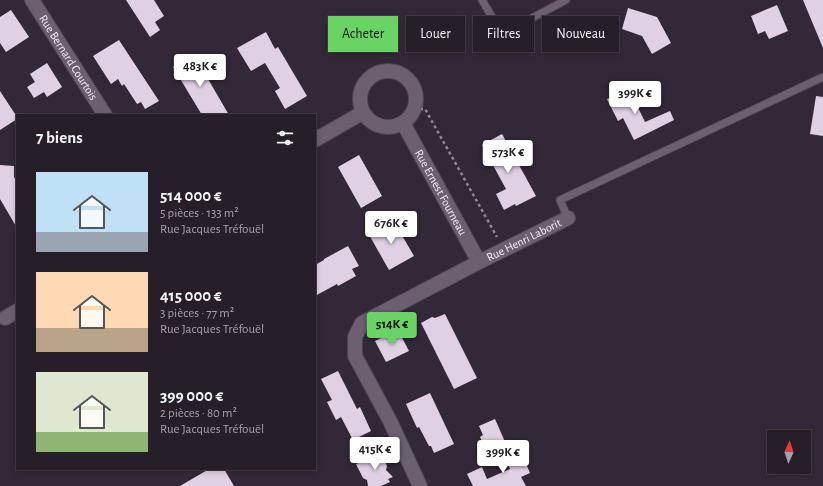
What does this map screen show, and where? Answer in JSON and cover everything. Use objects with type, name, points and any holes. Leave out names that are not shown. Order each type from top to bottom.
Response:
[{"type":"street","name":"Rue Bernard Courtois","points":[[32,0],[104,114]]},
{"type":"street","points":[[386,71],[395,72],[404,76],[410,82],[414,90],[416,100],[414,109],[410,117],[403,123],[394,127],[385,128],[368,120],[362,112],[359,104],[360,94],[363,86],[369,78],[386,71]]},
{"type":"street","points":[[316,139],[362,112]]},
{"type":"street","name":"Rue Ernest Fourneau","points":[[403,123],[479,262]]},
{"type":"street","name":"Rue Henri Laborit","points":[[420,486],[390,421],[355,356],[355,337],[362,323],[479,262],[568,218]]},
{"type":"lane","points":[[482,0],[502,34],[566,0]]},
{"type":"lane","points":[[568,218],[560,200],[823,77]]},
{"type":"path","points":[[414,109],[425,109],[504,250]]},
{"type":"building","points":[[126,0],[154,0],[164,16],[155,22],[160,30],[150,37]]},
{"type":"building","points":[[803,0],[823,0],[823,48]]},
{"type":"building","points":[[777,5],[788,31],[769,39],[765,31],[758,34],[751,16]]},
{"type":"building","points":[[628,8],[657,17],[671,43],[652,54],[642,36],[622,29]]},
{"type":"building","points":[[11,10],[29,37],[6,52],[0,43],[0,17]]},
{"type":"building","points":[[266,32],[275,49],[278,47],[307,96],[285,109],[275,91],[280,88],[265,63],[251,71],[237,48]]},
{"type":"building","points":[[119,40],[159,101],[145,109],[141,102],[137,104],[124,84],[122,86],[118,79],[111,84],[93,56]]},
{"type":"building","points":[[194,55],[228,114],[201,114],[173,67]]},
{"type":"building","points":[[47,63],[62,87],[47,97],[44,92],[34,98],[27,87],[35,82],[30,74]]},
{"type":"building","points":[[628,87],[645,122],[670,111],[674,120],[634,140],[623,118],[618,121],[607,99],[615,96],[614,93]]},
{"type":"building","points":[[0,91],[16,115],[16,120],[0,130]]},
{"type":"building","points":[[816,96],[823,97],[823,136],[810,134]]},
{"type":"building","points":[[502,134],[536,196],[504,210],[496,194],[506,189],[482,145]]},
{"type":"building","points":[[359,155],[382,196],[361,208],[338,167]]},
{"type":"building","points":[[0,165],[14,166],[14,177],[16,180],[16,226],[0,199]]},
{"type":"building","points":[[393,220],[414,256],[389,270],[368,233]]},
{"type":"building","points":[[348,246],[359,266],[352,269],[356,276],[316,295],[316,264]]},
{"type":"building","points":[[445,314],[477,378],[454,389],[421,323],[432,317],[435,318]]},
{"type":"building","points":[[398,330],[409,351],[386,362],[375,341]]},
{"type":"building","points":[[338,371],[357,409],[360,407],[371,431],[353,440],[341,417],[336,420],[327,402],[332,400],[321,379]]},
{"type":"building","points":[[430,393],[454,444],[434,453],[419,427],[417,428],[406,404]]},
{"type":"building","points":[[495,419],[506,444],[487,452],[480,437],[483,435],[479,426]]},
{"type":"building","points":[[520,450],[530,473],[521,477],[526,486],[473,486],[467,474],[482,467],[487,479],[510,469],[505,457]]},
{"type":"building","points":[[381,453],[387,466],[386,470],[393,477],[388,479],[390,482],[381,486],[368,486],[367,480],[363,478],[356,464]]},
{"type":"building","points":[[207,470],[225,470],[234,486],[180,486]]}]
